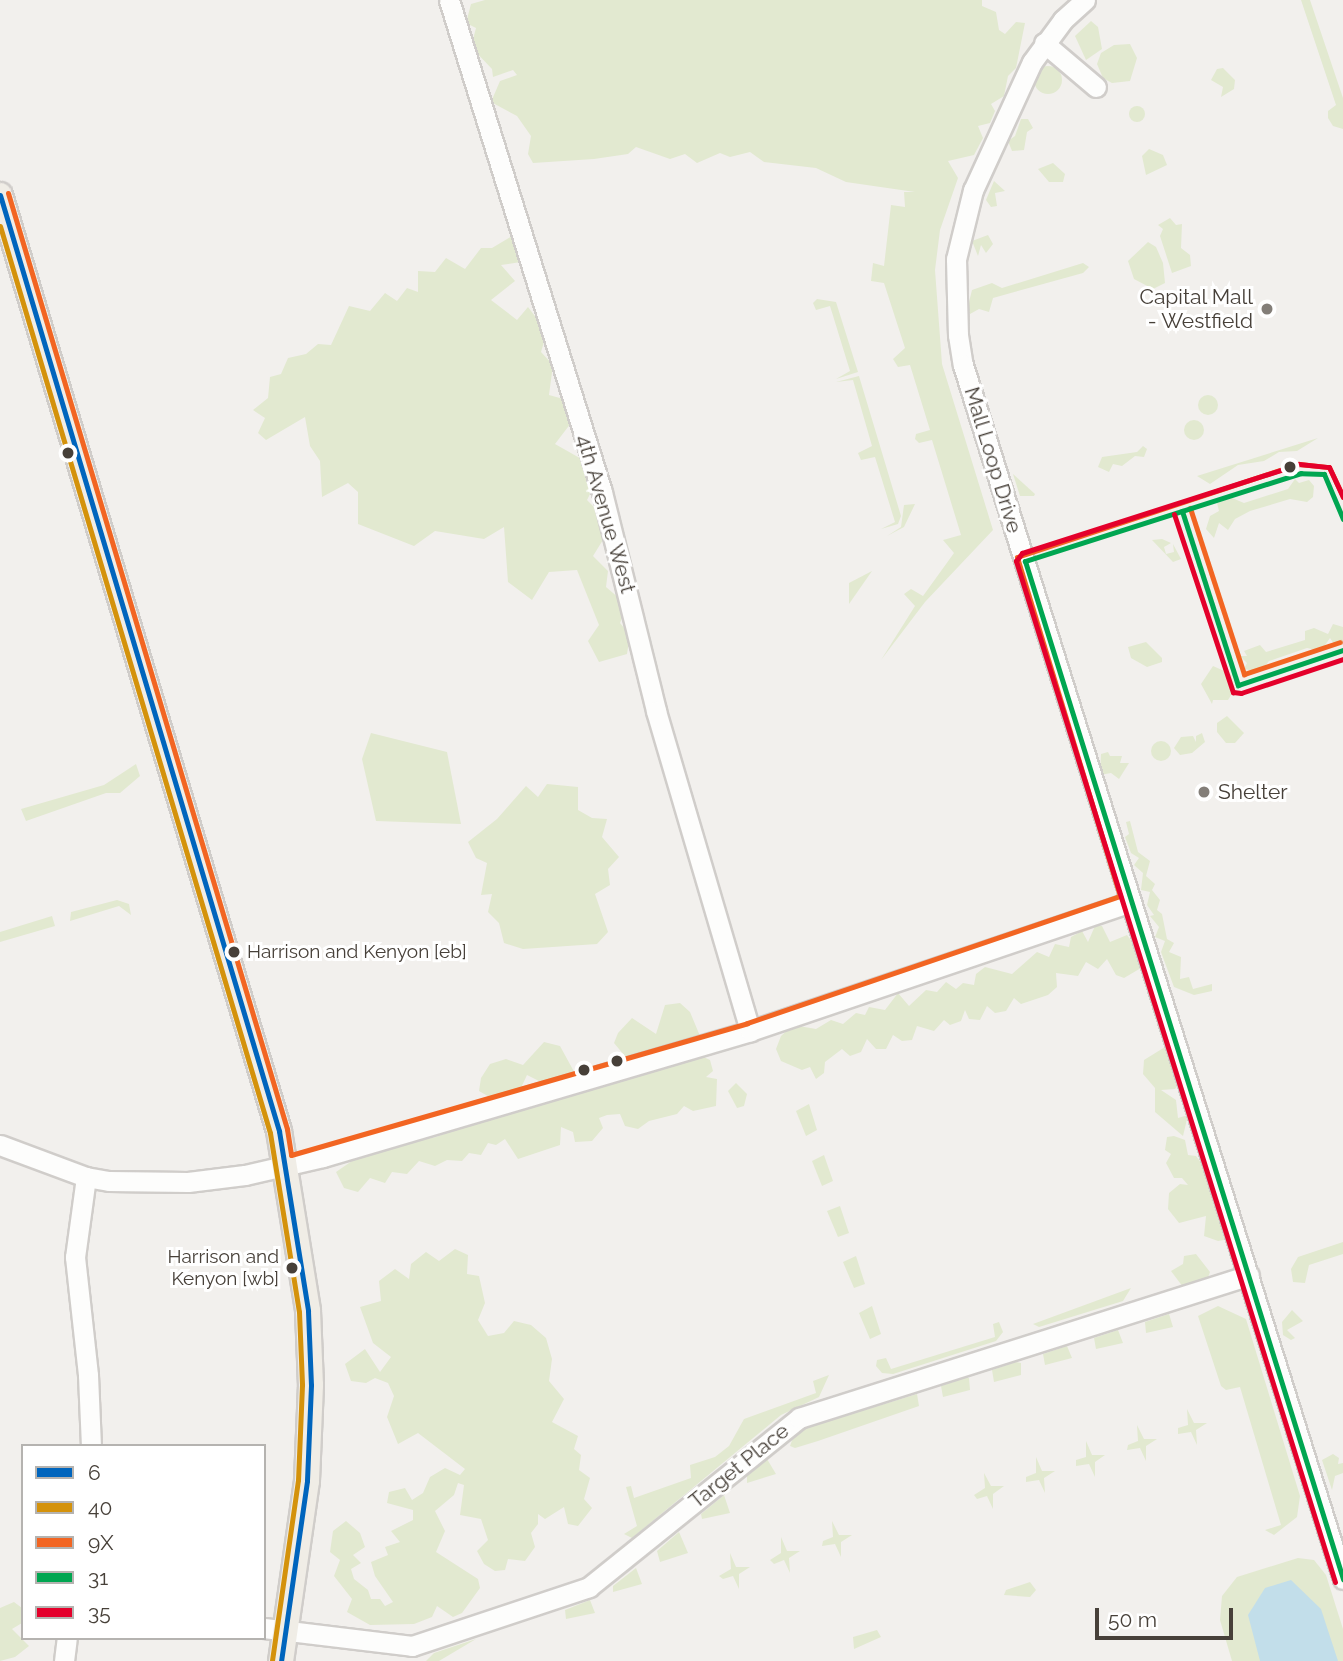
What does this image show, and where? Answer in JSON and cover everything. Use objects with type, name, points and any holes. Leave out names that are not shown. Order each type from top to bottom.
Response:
[{"type":"main road","points":[[0,195],[275,1119],[285,1166],[308,1311],[311,1385],[307,1481],[275,1629],[281,1661]]},
{"type":"street","name":"4th Avenue West","points":[[449,0],[602,492],[656,711],[750,1031]]},
{"type":"street","name":"Mall Loop Drive","points":[[1085,0],[1044,43],[1002,124],[962,224],[954,292],[957,329],[964,365],[1343,1579]]},
{"type":"street","points":[[1044,43],[1096,87]]},
{"type":"street","points":[[0,1145],[86,1177],[188,1182],[285,1166],[750,1031],[1132,902]]},
{"type":"street","points":[[86,1177],[75,1257],[89,1375],[91,1444]]},
{"type":"street","name":"Target Place","points":[[275,1629],[412,1646],[589,1587],[799,1418],[1249,1275]]},
{"type":"street","points":[[64,1661],[67,1640]]},
{"type":"green space","points":[[485,0],[982,0],[982,6],[996,12],[999,30],[1005,34],[1016,22],[1025,23],[1016,68],[1008,76],[1004,96],[991,104],[995,111],[990,123],[978,126],[983,138],[974,155],[948,161],[958,178],[940,230],[935,270],[942,364],[993,530],[925,602],[881,660],[915,606],[904,594],[911,589],[923,596],[954,553],[943,540],[961,535],[932,440],[919,443],[915,439],[916,434],[930,430],[910,365],[898,367],[893,359],[905,348],[884,283],[871,281],[873,263],[884,266],[891,205],[905,207],[904,192],[915,192],[846,182],[816,168],[764,162],[750,152],[730,157],[720,153],[697,163],[685,154],[670,159],[636,147],[628,154],[533,163],[528,154],[531,136],[517,116],[491,102],[500,81],[517,75],[513,70],[493,77],[492,69],[471,47],[476,28],[466,23],[471,4]]},
{"type":"green space","points":[[1301,0],[1310,0],[1343,98],[1343,129],[1333,126],[1328,118],[1328,111],[1336,105]]},
{"type":"green space","points":[[1091,21],[1098,27],[1102,49],[1086,60],[1075,36]]},
{"type":"green space","points":[[1130,44],[1137,58],[1130,81],[1112,83],[1103,78],[1097,64],[1101,53],[1114,45]]},
{"type":"green space","points":[[1048,66],[1058,70],[1062,80],[1058,90],[1048,94],[1038,90],[1034,80],[1038,70]]},
{"type":"green space","points":[[1223,68],[1235,80],[1234,89],[1221,97],[1223,87],[1211,80],[1217,69]]},
{"type":"green space","points":[[1134,106],[1140,106],[1145,114],[1143,120],[1134,122],[1129,117],[1129,111]]},
{"type":"green space","points":[[1021,119],[1028,119],[1033,128],[1027,132],[1024,150],[1012,151],[1008,141],[1015,136]]},
{"type":"green space","points":[[1149,149],[1163,155],[1167,165],[1146,175],[1142,156]]},
{"type":"green space","points":[[1053,163],[1065,174],[1063,182],[1049,182],[1038,169]]},
{"type":"green space","points":[[994,181],[1005,191],[995,193],[997,206],[991,207],[986,200]]},
{"type":"green space","points":[[1170,218],[1176,225],[1182,224],[1181,248],[1190,255],[1191,266],[1172,273],[1160,236],[1163,229],[1158,225]]},
{"type":"green space","points":[[988,235],[993,244],[986,253],[981,245],[978,256],[972,241]]},
{"type":"green space","points":[[512,236],[521,262],[501,265],[515,281],[491,300],[517,320],[528,307],[547,332],[541,352],[553,365],[549,395],[567,400],[571,423],[555,444],[585,461],[593,488],[587,500],[596,509],[606,535],[593,556],[608,571],[606,587],[627,605],[620,623],[630,635],[627,654],[599,662],[588,641],[599,625],[577,570],[549,572],[532,600],[508,582],[504,527],[484,539],[435,531],[414,546],[358,524],[358,492],[348,483],[322,497],[320,461],[310,446],[305,417],[266,440],[258,433],[265,418],[253,410],[268,398],[270,377],[281,374],[288,358],[306,354],[318,344],[331,345],[349,306],[370,311],[385,293],[397,301],[407,288],[418,292],[418,271],[435,272],[446,258],[465,269],[481,248],[492,248]]},
{"type":"green space","points":[[1148,242],[1156,247],[1163,263],[1165,283],[1153,289],[1134,279],[1128,261]]},
{"type":"green space","points":[[1083,263],[1089,267],[1083,273],[993,298],[989,312],[979,309],[970,314],[967,310],[972,290],[992,283],[1002,288]]},
{"type":"green space","points":[[817,299],[836,302],[858,372],[836,379],[850,371],[830,306],[816,310],[813,303]]},
{"type":"green space","points":[[859,376],[901,516],[898,524],[881,529],[895,522],[875,457],[861,460],[858,453],[872,446],[853,380],[836,382]]},
{"type":"green space","points":[[1208,395],[1215,398],[1218,405],[1215,412],[1208,415],[1201,412],[1198,405],[1201,398]]},
{"type":"green space","points":[[1194,420],[1201,423],[1204,430],[1201,437],[1194,440],[1187,437],[1184,430],[1187,423]]},
{"type":"green space","points":[[1318,438],[1297,451],[1279,452],[1264,461],[1238,465],[1210,484],[1197,476]]},
{"type":"green space","points":[[1143,446],[1147,449],[1144,457],[1135,456],[1122,466],[1113,464],[1109,472],[1098,467],[1102,457],[1137,452]]},
{"type":"green space","points":[[1013,474],[1035,494],[1034,496],[1020,496]]},
{"type":"green space","points":[[1295,479],[1299,483],[1309,480],[1314,486],[1313,497],[1307,502],[1290,499],[1250,511],[1235,519],[1228,530],[1219,523],[1214,538],[1206,529],[1210,516],[1219,511],[1217,503],[1232,498],[1244,503],[1288,489]]},
{"type":"green space","points":[[915,504],[904,527],[887,536],[901,527],[904,505]]},
{"type":"green space","points":[[1162,539],[1171,543],[1164,547],[1166,554],[1174,552],[1173,544],[1181,559],[1173,562],[1152,540]]},
{"type":"green space","points":[[872,571],[849,604],[849,583]]},
{"type":"green space","points":[[1333,624],[1343,627],[1343,644],[1334,644],[1330,638],[1321,651],[1307,648],[1269,661],[1260,672],[1244,669],[1247,663],[1240,656],[1247,656],[1244,651],[1260,645],[1266,652],[1305,640],[1305,631],[1314,628],[1328,634]]},
{"type":"green space","points":[[1146,642],[1162,658],[1162,662],[1147,667],[1131,658],[1128,647]]},
{"type":"green space","points":[[1213,666],[1231,674],[1235,689],[1228,700],[1213,700],[1212,704],[1201,684]]},
{"type":"green space","points":[[1227,716],[1244,733],[1235,743],[1226,743],[1217,732],[1217,723]]},
{"type":"green space","points":[[371,733],[447,752],[461,824],[376,821],[362,759]]},
{"type":"green space","points":[[1202,733],[1205,742],[1192,753],[1180,755],[1174,748],[1181,737],[1193,736],[1196,742],[1196,736]]},
{"type":"green space","points":[[1157,741],[1165,741],[1171,751],[1165,761],[1157,761],[1151,755],[1151,747]]},
{"type":"green space","points":[[1108,752],[1110,756],[1122,756],[1120,763],[1129,763],[1119,779],[1111,773],[1100,775],[1101,754]]},
{"type":"green space","points":[[136,764],[140,776],[120,793],[106,793],[26,821],[21,809],[104,785]]},
{"type":"green space","points":[[547,784],[578,787],[578,810],[592,818],[607,819],[602,837],[619,857],[608,869],[610,885],[595,894],[608,932],[597,944],[523,949],[504,943],[499,923],[488,912],[492,894],[481,895],[487,863],[476,858],[468,842],[497,819],[526,786],[538,797]]},
{"type":"green space","points":[[1130,821],[1138,852],[1150,861],[1146,876],[1155,884],[1152,890],[1160,900],[1157,910],[1162,914],[1167,939],[1174,943],[1169,952],[1181,957],[1180,979],[1189,977],[1193,989],[1212,984],[1212,991],[1194,995],[1174,987],[1161,952],[1165,941],[1155,937],[1159,927],[1150,916],[1154,915],[1147,905],[1150,892],[1141,890],[1143,873],[1134,865],[1139,858],[1131,853],[1125,837],[1129,834],[1126,822]]},
{"type":"green space","points":[[117,900],[129,904],[131,915],[119,906],[70,921],[71,912]]},
{"type":"green space","points":[[52,916],[55,926],[0,942],[0,932]]},
{"type":"green space","points":[[1095,926],[1102,926],[1110,942],[1127,935],[1141,954],[1141,968],[1124,978],[1116,975],[1107,959],[1098,969],[1086,962],[1078,976],[1056,973],[1057,987],[1048,995],[1021,1004],[1014,998],[1006,1011],[995,1013],[987,1006],[980,1020],[969,1019],[965,1010],[961,1021],[950,1025],[944,1020],[934,1031],[917,1026],[912,1040],[902,1041],[893,1035],[886,1049],[876,1049],[867,1039],[861,1052],[850,1056],[842,1049],[825,1062],[824,1073],[816,1079],[810,1067],[802,1070],[781,1061],[776,1049],[781,1036],[793,1025],[816,1029],[831,1020],[843,1024],[856,1013],[865,1015],[869,1007],[885,1010],[898,993],[909,1006],[926,990],[937,992],[946,982],[956,989],[963,983],[974,985],[976,974],[985,967],[1012,974],[1037,952],[1049,957],[1055,944],[1069,947],[1071,937],[1082,931],[1088,942]]},
{"type":"green space","points":[[680,1003],[690,1012],[700,1036],[693,1052],[710,1060],[713,1071],[706,1077],[717,1079],[716,1106],[693,1111],[684,1106],[677,1114],[649,1121],[638,1129],[625,1126],[620,1114],[607,1115],[599,1118],[603,1128],[592,1141],[575,1142],[573,1132],[561,1127],[560,1145],[518,1159],[505,1139],[496,1145],[488,1143],[481,1155],[469,1153],[462,1161],[447,1160],[435,1166],[419,1161],[407,1174],[392,1172],[385,1183],[370,1178],[358,1192],[344,1188],[336,1172],[365,1152],[436,1137],[542,1098],[568,1096],[568,1077],[543,1083],[527,1075],[512,1107],[479,1091],[481,1078],[490,1064],[506,1059],[523,1065],[544,1042],[560,1046],[583,1088],[604,1085],[624,1073],[624,1055],[614,1043],[618,1033],[632,1018],[656,1034],[665,1005]]},
{"type":"green space","points":[[1165,1047],[1184,1053],[1181,1082],[1175,1089],[1161,1090],[1176,1100],[1178,1118],[1188,1115],[1183,1136],[1155,1112],[1155,1088],[1143,1074],[1144,1060]]},
{"type":"green space","points":[[736,1083],[747,1094],[744,1106],[737,1108],[728,1091]]},
{"type":"green space","points":[[809,1104],[817,1130],[806,1136],[796,1111]]},
{"type":"green space","points":[[1174,1136],[1185,1140],[1188,1155],[1196,1156],[1208,1172],[1206,1180],[1224,1190],[1230,1239],[1218,1241],[1204,1236],[1206,1216],[1179,1223],[1168,1209],[1169,1193],[1180,1184],[1188,1185],[1182,1178],[1174,1178],[1166,1163],[1171,1154],[1165,1150],[1167,1137]]},
{"type":"green space","points":[[824,1155],[833,1181],[822,1186],[812,1161]]},
{"type":"green space","points":[[840,1206],[849,1233],[838,1237],[827,1211]]},
{"type":"green space","points":[[1343,1242],[1343,1254],[1309,1265],[1305,1283],[1293,1282],[1291,1269],[1298,1257]]},
{"type":"green space","points":[[455,1249],[468,1255],[467,1274],[479,1276],[485,1303],[478,1320],[488,1336],[504,1333],[514,1321],[531,1325],[546,1338],[552,1359],[549,1381],[564,1399],[552,1422],[578,1436],[574,1449],[581,1455],[579,1470],[590,1478],[584,1499],[592,1508],[578,1526],[568,1524],[564,1507],[545,1519],[538,1514],[538,1524],[531,1533],[535,1547],[525,1561],[508,1559],[505,1570],[495,1571],[484,1564],[477,1551],[488,1540],[481,1519],[460,1515],[464,1485],[458,1483],[454,1495],[435,1511],[445,1531],[436,1552],[478,1579],[480,1588],[462,1613],[453,1617],[437,1606],[432,1617],[414,1624],[370,1625],[347,1612],[352,1599],[334,1576],[340,1560],[330,1552],[333,1531],[346,1521],[360,1533],[365,1547],[353,1555],[361,1563],[351,1569],[354,1579],[368,1590],[371,1599],[380,1599],[385,1606],[393,1602],[375,1576],[371,1562],[388,1555],[385,1547],[400,1542],[391,1531],[413,1520],[413,1510],[387,1503],[389,1492],[405,1488],[412,1500],[423,1493],[430,1477],[445,1468],[460,1475],[465,1469],[418,1433],[398,1444],[387,1417],[394,1396],[388,1383],[375,1378],[366,1383],[351,1381],[345,1364],[365,1349],[380,1372],[391,1357],[373,1343],[360,1307],[381,1301],[379,1281],[395,1269],[409,1279],[411,1264],[426,1252],[439,1261]]},
{"type":"green space","points":[[1196,1254],[1210,1272],[1206,1283],[1186,1291],[1171,1271],[1183,1264],[1184,1256]]},
{"type":"green space","points":[[856,1256],[865,1284],[854,1288],[843,1262]]},
{"type":"green space","points":[[1131,1288],[1123,1301],[1039,1327],[1033,1324]]},
{"type":"green space","points":[[872,1306],[881,1334],[870,1339],[859,1313]]},
{"type":"green space","points":[[1218,1306],[1246,1319],[1300,1496],[1297,1517],[1274,1535],[1265,1530],[1281,1525],[1240,1387],[1226,1390],[1221,1386],[1198,1316]]},
{"type":"green space","points":[[1292,1310],[1303,1321],[1287,1330],[1295,1338],[1291,1340],[1283,1335],[1282,1322]]},
{"type":"green space","points":[[1169,1314],[1173,1327],[1146,1333],[1145,1322]]},
{"type":"green space","points":[[999,1322],[1003,1332],[996,1341],[893,1374],[882,1373],[876,1366],[877,1360],[886,1358],[891,1369],[995,1337],[993,1324]]},
{"type":"green space","points":[[1118,1330],[1123,1343],[1096,1349],[1094,1338]]},
{"type":"green space","points":[[1067,1346],[1072,1358],[1045,1365],[1043,1354]]},
{"type":"green space","points":[[1016,1362],[1021,1363],[1021,1375],[994,1382],[992,1370]]},
{"type":"green space","points":[[829,1375],[819,1397],[781,1415],[632,1538],[624,1534],[637,1526],[626,1487],[631,1486],[634,1498],[691,1478],[690,1465],[715,1457],[729,1446],[744,1419],[816,1393],[813,1381]]},
{"type":"green space","points":[[969,1378],[970,1390],[943,1397],[941,1386]]},
{"type":"green space","points":[[917,1394],[919,1406],[818,1441],[795,1448],[790,1446],[794,1435],[806,1428]]},
{"type":"green space","points":[[1187,1409],[1194,1423],[1207,1423],[1196,1430],[1197,1445],[1191,1432],[1178,1434],[1178,1428],[1188,1425]]},
{"type":"green space","points":[[1137,1425],[1144,1439],[1157,1439],[1146,1446],[1146,1461],[1140,1448],[1127,1450],[1128,1445],[1138,1441]]},
{"type":"green space","points":[[1086,1441],[1092,1455],[1105,1455],[1095,1462],[1095,1477],[1089,1464],[1076,1466],[1076,1460],[1086,1457]]},
{"type":"green space","points":[[1333,1454],[1339,1458],[1338,1464],[1343,1463],[1343,1473],[1335,1476],[1332,1490],[1322,1460]]},
{"type":"green space","points":[[1036,1457],[1042,1471],[1055,1471],[1044,1478],[1045,1493],[1039,1480],[1026,1482],[1026,1477],[1036,1473]]},
{"type":"green space","points":[[767,1459],[776,1474],[747,1483],[747,1476]]},
{"type":"green space","points":[[984,1473],[991,1486],[1004,1486],[993,1494],[993,1509],[987,1496],[977,1499],[974,1495],[985,1488]]},
{"type":"green space","points":[[724,1495],[730,1513],[702,1519],[701,1514]]},
{"type":"green space","points":[[832,1521],[839,1535],[852,1535],[841,1542],[841,1557],[835,1544],[822,1546],[823,1541],[833,1537]]},
{"type":"green space","points":[[679,1532],[688,1553],[660,1562],[657,1551]]},
{"type":"green space","points":[[781,1537],[787,1551],[800,1551],[789,1558],[790,1573],[784,1560],[774,1564],[770,1560],[781,1553]]},
{"type":"green space","points":[[730,1553],[736,1567],[750,1567],[739,1574],[739,1589],[733,1576],[723,1579],[719,1576],[731,1569]]},
{"type":"green space","points":[[1298,1558],[1314,1560],[1326,1575],[1343,1629],[1343,1661],[1232,1661],[1220,1620],[1222,1596],[1237,1577]]},
{"type":"green space","points":[[636,1568],[642,1584],[613,1592],[613,1586]]},
{"type":"green space","points":[[1030,1582],[1036,1590],[1030,1597],[1004,1595],[1006,1590]]},
{"type":"green space","points":[[590,1600],[595,1613],[566,1619],[565,1610]]},
{"type":"green space","points":[[14,1602],[21,1607],[21,1624],[12,1629],[29,1646],[15,1657],[0,1661],[0,1608]]},
{"type":"green space","points":[[877,1630],[881,1637],[854,1649],[853,1637]]},
{"type":"green space","points":[[476,1639],[439,1661],[426,1661],[434,1653]]},
{"type":"water","points":[[1291,1580],[1321,1609],[1338,1661],[1260,1661],[1248,1615],[1265,1588]]},
{"type":"transit line","name":"9X","points":[[8,193],[287,1129],[291,1155],[747,1023],[1120,896],[1017,557],[1299,464],[1329,467],[1343,497]]},
{"type":"transit line","name":"6","points":[[0,195],[279,1131],[308,1311],[311,1385],[307,1481],[281,1661]]},
{"type":"transit line","name":"40","points":[[0,226],[270,1133],[299,1312],[302,1385],[298,1480],[272,1660]]},
{"type":"transit line","name":"35","points":[[1335,1582],[1016,561],[1022,553],[1299,464],[1329,467],[1343,497]]},
{"type":"transit line","name":"31","points":[[1343,519],[1324,474],[1301,473],[1025,561],[1343,1579]]},
{"type":"transit line","name":"9X","points":[[1190,508],[1244,674],[1340,642]]},
{"type":"transit line","name":"31","points":[[1182,511],[1238,685],[1343,650]]},
{"type":"transit line","name":"35","points":[[1174,514],[1233,692],[1241,693],[1343,659]]},
{"type":"place","name":"Capital Mall - Westfield","points":[[1267,309]]},
{"type":"place","name":"Shelter","points":[[1204,792]]},
{"type":"place","name":"Harrison and Kenyon [eb]","points":[[234,952]]},
{"type":"place","name":"Harrison and Kenyon [wb]","points":[[292,1268]]}]
